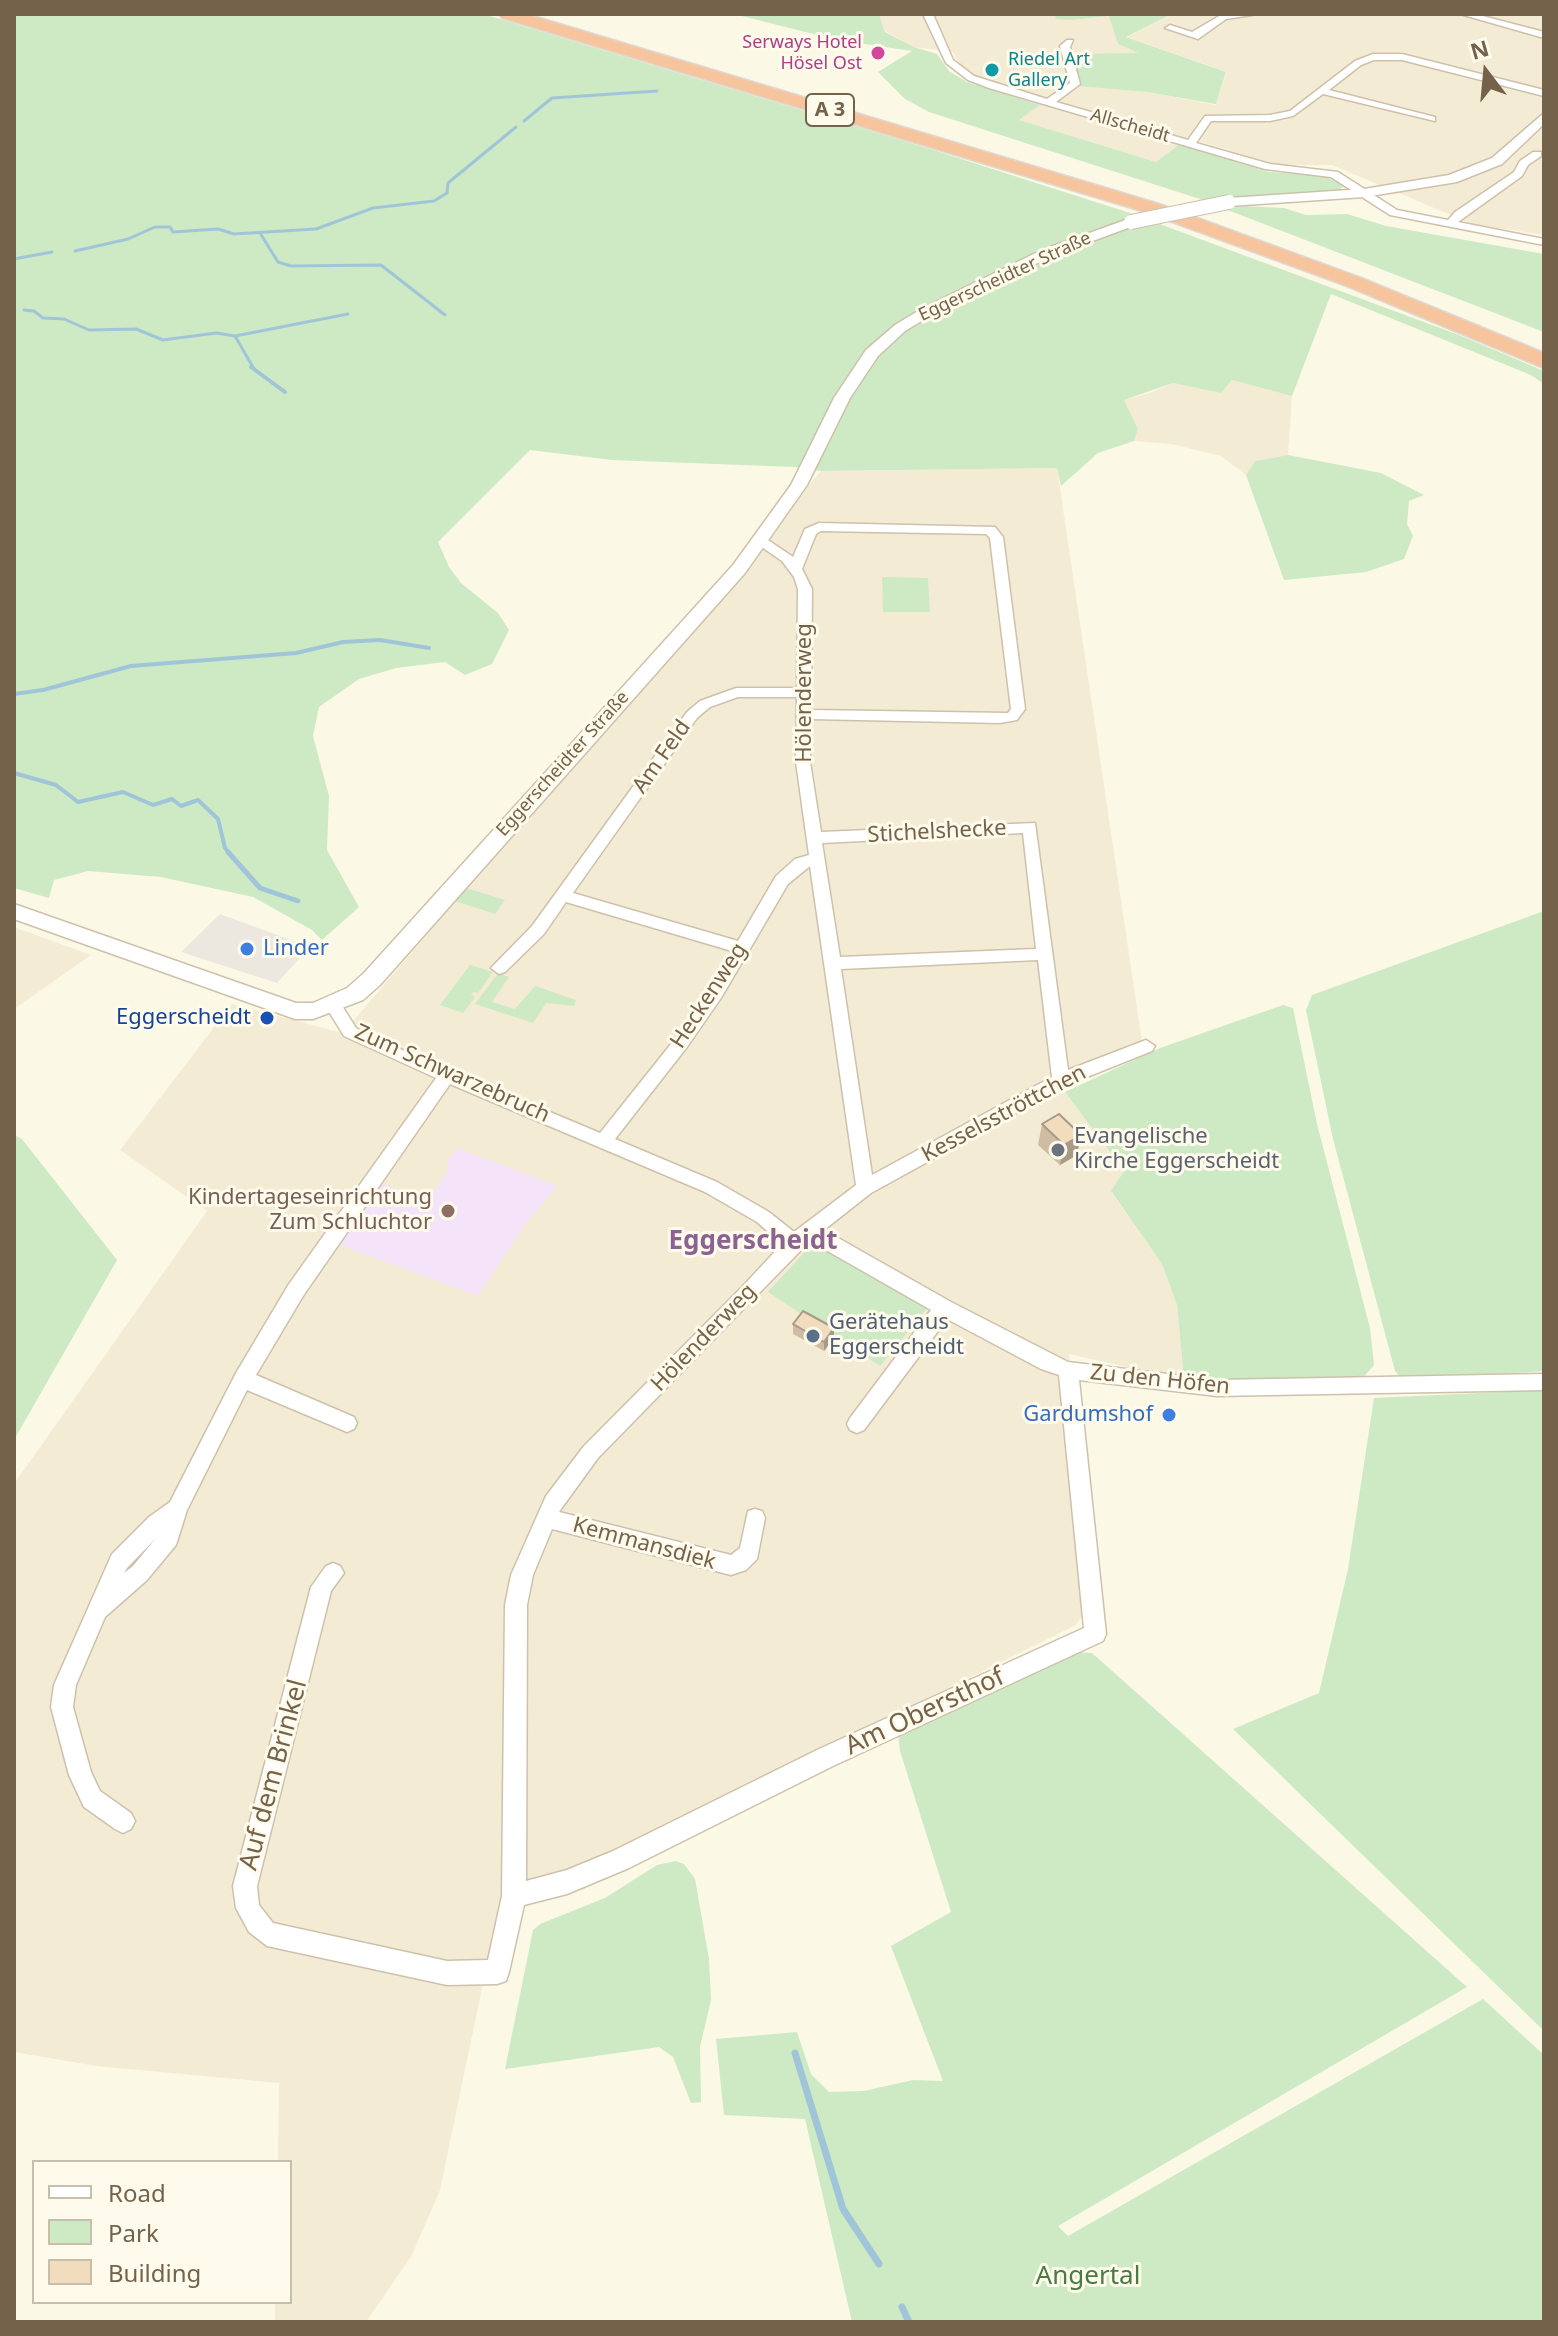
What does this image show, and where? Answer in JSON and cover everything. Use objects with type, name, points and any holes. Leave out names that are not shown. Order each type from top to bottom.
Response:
[{"type":"highway","name":"A 3","points":[[508,14],[1152,208],[1354,282],[1544,361]]},
{"type":"highway","name":"A 3","points":[[555,14],[1001,145],[1228,218],[1544,341]]},
{"type":"highway","points":[[975,134],[1001,145]]},
{"type":"street","name":"Allscheidt","points":[[928,14],[944,53],[955,68],[992,86],[1269,167],[1334,174],[1394,213],[1544,242]]},
{"type":"street","points":[[1170,28],[1196,36],[1224,17],[1253,14]]},
{"type":"street","points":[[1465,14],[1544,35]]},
{"type":"street","points":[[1047,103],[1075,84],[1065,46],[1070,42]]},
{"type":"street","points":[[1191,143],[1203,121],[1216,116],[1283,117],[1365,59],[1392,56],[1544,93]]},
{"type":"street","points":[[1322,91],[1432,119]]},
{"type":"street","name":"Eggerscheidter Straße","points":[[333,1005],[355,994],[372,979],[680,636],[756,546],[799,485],[861,366],[900,328],[928,311],[1047,253],[1131,222],[1229,202],[1364,193],[1452,179],[1497,161],[1544,117]]},
{"type":"street","points":[[1515,146],[1540,155]]},
{"type":"street","points":[[1451,224],[1459,214],[1518,174],[1524,163],[1540,155]]},
{"type":"street","points":[[756,546],[795,569],[809,534],[819,527],[990,530],[996,537],[1018,709],[1012,717],[804,714]]},
{"type":"street","name":"Hölenderweg","points":[[497,1972],[514,1896],[516,1605],[522,1575],[553,1503],[591,1452],[802,1237],[865,1188],[803,762],[806,593],[795,569]]},
{"type":"street","name":"Am Feld","points":[[499,968],[538,930],[564,896],[692,715],[705,704],[736,692],[804,693]]},
{"type":"street","name":"Stichelshecke","points":[[813,838],[1030,827],[1061,1080]]},
{"type":"street","name":"Heckenweg","points":[[605,1140],[715,994],[782,880],[801,863],[816,858]]},
{"type":"street","points":[[564,896],[741,948]]},
{"type":"street","name":"Zum Schwarzebruch","points":[[14,911],[295,1011],[313,1011],[333,1005],[350,1032],[711,1187],[802,1237]]},
{"type":"street","points":[[832,963],[1045,954]]},
{"type":"street","name":"Kesselsströttchen","points":[[865,1188],[1061,1080],[1146,1046]]},
{"type":"street","points":[[123,1821],[92,1799],[80,1775],[62,1707],[65,1685],[80,1644],[98,1610],[140,1573],[169,1538],[177,1509],[243,1379],[342,1221],[447,1075]]},
{"type":"street","name":"Zu den Höfen","points":[[802,1237],[1048,1363],[1068,1370],[1217,1388],[1544,1382]]},
{"type":"street","points":[[857,1424],[944,1308]]},
{"type":"street","name":"Am Obersthof","points":[[514,1896],[567,1882],[621,1860],[825,1758],[1095,1634],[1068,1370]]},
{"type":"street","points":[[243,1379],[347,1423]]},
{"type":"street","name":"Kemmansdiek","points":[[546,1518],[731,1565],[739,1563],[750,1552],[755,1518]]},
{"type":"street","name":"Auf dem Brinkel","points":[[333,1573],[322,1587],[245,1886],[248,1908],[267,1934],[447,1973],[497,1972]]},
{"type":"shaded area","points":[[879,14],[1052,14],[1072,20],[1110,16],[1118,44],[1141,54],[1064,54],[1071,84],[1147,92],[1216,105],[1227,72],[1127,37],[1173,14],[1544,14],[1544,235],[1472,224],[1332,165],[1278,165],[1188,138],[1156,162],[1018,120],[1048,99],[977,77],[963,68],[952,52],[914,47],[885,31]]},
{"type":"shaded area","points":[[1232,380],[1292,396],[1288,455],[1255,461],[1246,475],[1221,456],[1171,444],[1134,441],[1138,429],[1124,400],[1173,383],[1221,393]]},
{"type":"shaded area","points":[[1057,468],[1142,1042],[1059,1079],[1065,1092],[1124,1171],[1111,1192],[1162,1264],[1177,1305],[1184,1380],[1069,1354],[1091,1602],[1076,1625],[498,1911],[440,2190],[412,2255],[366,2322],[275,2322],[275,2304],[292,2304],[292,2160],[278,2160],[279,2083],[96,2066],[14,2052],[14,1484],[207,1211],[120,1150],[232,1004],[343,1033],[821,471]]},
{"type":"shaded area","points":[[220,914],[310,947],[277,983],[181,952]]},
{"type":"shaded area","points":[[14,927],[91,955],[14,1009]]},
{"type":"shaded area","name":"Kindertageseinrichtung Zum Schluchtor","points":[[457,1148],[558,1186],[526,1223],[478,1296],[337,1244],[380,1183],[429,1199],[450,1167],[446,1164]]},
{"type":"green space","points":[[14,14],[483,14],[927,148],[1130,213],[1459,335],[1544,371],[1544,384],[1531,375],[1331,294],[1292,396],[1232,380],[1221,393],[1173,383],[1124,400],[1138,429],[1134,441],[1098,453],[1061,486],[1057,468],[821,471],[795,467],[612,460],[530,450],[438,542],[449,567],[461,583],[498,613],[509,630],[492,664],[465,675],[445,662],[396,668],[359,679],[319,707],[313,736],[329,796],[327,850],[359,907],[322,940],[312,930],[253,897],[161,877],[88,871],[54,880],[49,898],[14,888]]},
{"type":"green space","points":[[734,14],[879,14],[885,32],[914,47],[937,54],[949,71],[967,82],[1040,105],[1019,120],[1156,162],[1180,144],[1269,172],[1323,175],[1344,186],[1338,191],[1203,200],[929,112],[905,99],[878,72],[912,51],[837,40]]},
{"type":"green space","points":[[1052,14],[1172,14],[1126,37],[1226,72],[1216,104],[1147,92],[1079,86],[1072,54],[1138,53],[1118,44],[1109,16],[1072,20],[1055,19],[1056,15]]},
{"type":"green space","points":[[1242,206],[1284,208],[1306,215],[1347,214],[1386,226],[1544,254],[1544,332],[1225,209]]},
{"type":"green space","points":[[1288,455],[1381,473],[1424,495],[1409,501],[1407,524],[1413,536],[1404,559],[1366,572],[1284,580],[1246,475],[1255,461]]},
{"type":"green space","points":[[882,577],[928,578],[930,612],[883,612]]},
{"type":"green space","points":[[466,888],[505,900],[495,914],[455,901]]},
{"type":"green space","points":[[1544,911],[1544,1371],[1404,1381],[1395,1371],[1333,1139],[1306,1010],[1312,995]]},
{"type":"green space","points":[[470,965],[493,972],[478,993],[473,992],[471,995],[475,997],[463,1013],[440,1005]]},
{"type":"green space","points":[[498,973],[509,977],[492,1002],[515,1009],[535,986],[576,1000],[574,1006],[546,1003],[533,1023],[475,1004]]},
{"type":"green space","points":[[1283,1005],[1293,1008],[1317,1124],[1370,1328],[1374,1365],[1362,1379],[1184,1380],[1177,1305],[1162,1264],[1111,1191],[1124,1171],[1065,1092],[1160,1048]]},
{"type":"green space","points":[[14,1135],[22,1139],[117,1260],[14,1440]]},
{"type":"green space","points":[[813,1243],[927,1308],[880,1366],[768,1292]]},
{"type":"green space","points":[[1544,1390],[1544,2031],[1233,1729],[1319,1693],[1348,1569],[1374,1398]]},
{"type":"green space","name":"Angertal","points":[[1074,1652],[1092,1653],[1467,1987],[1058,2226],[1068,2236],[1483,1999],[1544,2055],[1544,2322],[852,2322],[805,2119],[724,2115],[716,2039],[797,2032],[811,2074],[829,2092],[864,2091],[913,2080],[943,2081],[891,1946],[951,1912],[900,1751],[898,1734]]},
{"type":"green space","points":[[676,1861],[684,1864],[695,1879],[709,1959],[711,2000],[700,2047],[701,2102],[691,2103],[673,2057],[659,2047],[505,2069],[533,1930],[540,1924],[605,1898],[657,1865]]},
{"type":"building","points":[[1059,1114],[1081,1135],[1064,1145],[1042,1124]]},
{"type":"building","points":[[803,1311],[834,1328],[824,1342],[793,1324]]},
{"type":"waterway","points":[[524,121],[552,98],[657,91]]},
{"type":"waterway","points":[[75,251],[128,239],[155,227],[170,227],[173,232],[218,229],[234,234],[316,229],[373,208],[434,201],[447,193],[448,183],[516,127]]},
{"type":"waterway","points":[[260,233],[278,262],[291,266],[381,265],[445,315]]},
{"type":"waterway","points":[[14,259],[52,252]]},
{"type":"waterway","points":[[24,310],[34,311],[43,318],[64,319],[89,330],[136,329],[163,340],[216,333],[235,336]]},
{"type":"waterway","points":[[235,336],[348,314]]},
{"type":"waterway","points":[[235,336],[254,369]]},
{"type":"waterway","points":[[251,367],[285,392]]},
{"type":"waterway","points":[[14,694],[43,690],[131,666],[296,653],[343,642],[380,640],[429,648]]},
{"type":"waterway","points":[[14,773],[56,785],[78,802],[123,792],[153,805],[172,799],[181,806],[198,800],[218,819],[225,848],[230,854]]},
{"type":"waterway","points":[[228,852],[260,888],[298,901]]},
{"type":"waterway","points":[[795,2053],[843,2209],[879,2264]]},
{"type":"waterway","points":[[902,2307],[909,2322]]},
{"type":"place","name":"Serways Hotel Hösel Ost","points":[[878,53]]},
{"type":"place","name":"Riedel Art Gallery","points":[[992,70]]},
{"type":"place","name":"Linder","points":[[247,949]]},
{"type":"place","name":"Eggerscheidt","points":[[267,1018]]},
{"type":"place","name":"Evangelische Kirche Eggerscheidt","points":[[1058,1150]]},
{"type":"place","name":"Kindertageseinrichtung Zum Schluchtor","points":[[448,1211]]},
{"type":"place","name":"Gerätehaus Eggerscheidt","points":[[813,1336]]},
{"type":"place","name":"Gardumshof","points":[[1169,1415]]},
{"type":"district","name":"Eggerscheidt","points":[[753,1242]]}]
